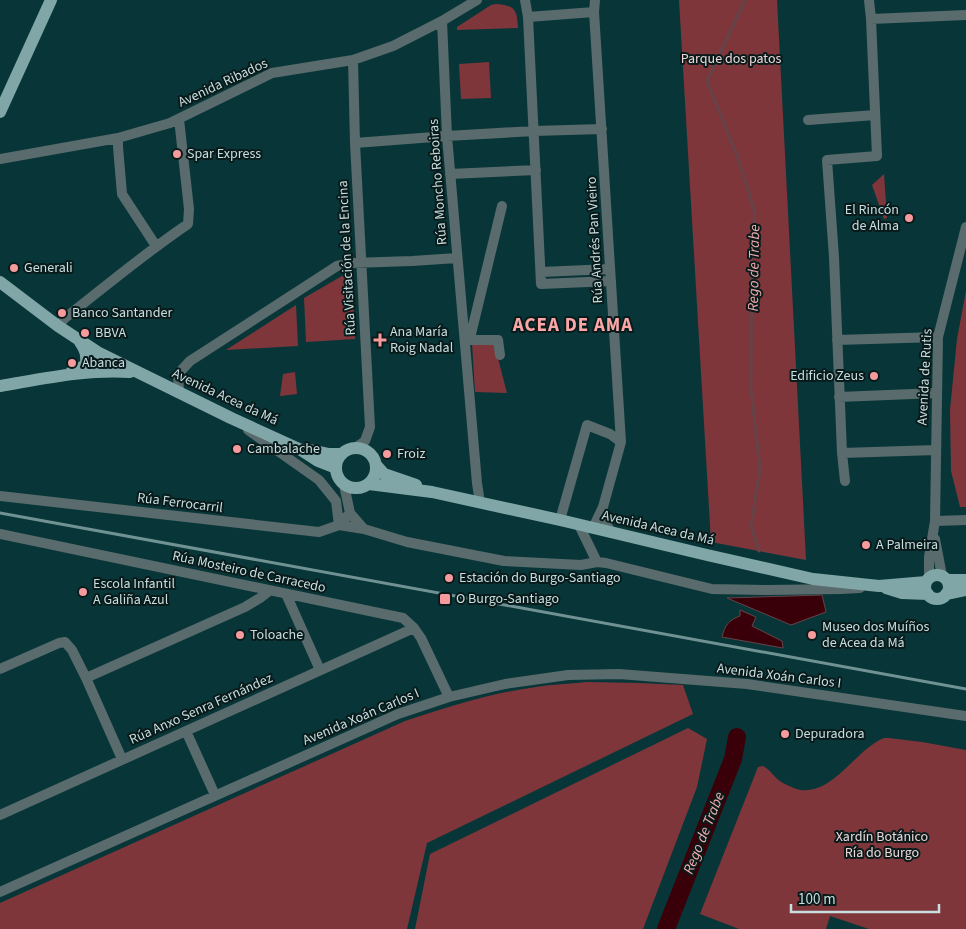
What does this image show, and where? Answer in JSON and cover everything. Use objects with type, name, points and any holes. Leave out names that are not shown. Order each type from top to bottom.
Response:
[{"type":"main road","points":[[0,112],[51,0]]},
{"type":"main road","name":"Avenida Acea da Má","points":[[0,282],[58,326],[99,353],[137,373],[301,450]]},
{"type":"main road","points":[[63,376],[86,364],[87,356],[78,339]]},
{"type":"main road","points":[[0,386],[63,376],[114,371],[137,373]]},
{"type":"main road","points":[[376,465],[375,476],[369,484],[356,488],[344,485],[337,474],[336,468],[342,454],[355,448],[361,448],[374,459],[376,465],[384,474],[432,492]]},
{"type":"main road","points":[[301,450],[342,454]]},
{"type":"main road","points":[[301,450],[318,461],[336,468]]},
{"type":"main road","points":[[369,484],[432,492]]},
{"type":"main road","name":"Avenida Acea da Má","points":[[432,492],[813,579],[879,586],[934,582]]},
{"type":"main road","points":[[934,582],[966,580]]},
{"type":"main road","points":[[934,582],[949,587],[944,597],[934,598],[934,582]]},
{"type":"main road","points":[[946,594],[966,590]]},
{"type":"street","name":"Avenida Ribados","points":[[0,159],[118,138],[179,119],[272,73],[353,60],[393,46],[442,22],[476,0]]},
{"type":"street","points":[[524,0],[528,18],[541,284],[611,281]]},
{"type":"street","name":"Rúa Andrés Pan Vieiro","points":[[593,528],[603,507],[621,442],[594,12],[595,0]]},
{"type":"street","points":[[845,481],[827,160],[877,156],[870,0]]},
{"type":"street","points":[[528,18],[594,12]]},
{"type":"street","points":[[871,19],[966,15]]},
{"type":"street","name":"Rúa Moncho Reboiras","points":[[442,22],[450,174],[480,503]]},
{"type":"street","name":"Rúa Visitación de la Encina","points":[[353,60],[355,143],[370,427],[365,441],[355,448]]},
{"type":"street","points":[[808,120],[875,115]]},
{"type":"street","points":[[58,326],[65,318],[156,246],[188,224],[189,209],[179,119]]},
{"type":"street","points":[[355,143],[534,131],[602,129]]},
{"type":"street","points":[[118,138],[122,194],[156,246]]},
{"type":"street","points":[[450,174],[536,170]]},
{"type":"street","name":"Rúa Moncho Reboiras","points":[[465,340],[471,334],[502,206]]},
{"type":"street","name":"Avenida de Rutis","points":[[934,582],[938,337],[966,227]]},
{"type":"street","points":[[179,392],[178,374],[190,361],[338,266],[352,263],[458,258]]},
{"type":"street","points":[[540,272],[610,269]]},
{"type":"street","points":[[837,340],[938,337]]},
{"type":"street","points":[[465,340],[498,340],[500,355]]},
{"type":"street","points":[[839,397],[937,393]]},
{"type":"street","points":[[231,418],[319,480],[336,501],[339,525]]},
{"type":"street","points":[[560,520],[587,425],[610,434],[621,442]]},
{"type":"street","points":[[842,453],[936,450]]},
{"type":"street","points":[[344,485],[350,513],[364,530]]},
{"type":"street","name":"Rúa Ferrocarril","points":[[0,496],[319,532],[339,525]]},
{"type":"street","points":[[603,507],[604,518],[611,533]]},
{"type":"street","points":[[339,525],[350,513]]},
{"type":"street","points":[[934,526],[966,520]]},
{"type":"street","points":[[339,525],[407,542],[504,561],[582,565],[597,562],[606,563],[712,589],[841,590],[879,586]]},
{"type":"street","points":[[579,525],[597,562]]},
{"type":"street","name":"Rúa Mosteiro de Carracedo","points":[[0,534],[403,618],[414,628]]},
{"type":"street","points":[[86,678],[245,607],[269,591]]},
{"type":"street","points":[[286,594],[320,670]]},
{"type":"street","points":[[414,628],[421,638],[449,697]]},
{"type":"street","name":"Rúa Anxo Senra Fernández","points":[[0,815],[414,628]]},
{"type":"street","points":[[0,669],[65,642],[72,650],[86,678],[122,760]]},
{"type":"street","name":"Avenida Xoán Carlos I","points":[[0,892],[398,714],[449,697],[505,684],[568,675],[619,674],[746,684],[966,716]]},
{"type":"street","points":[[186,731],[215,795]]},
{"type":"green space","name":"Parque dos patos","points":[[679,0],[777,0],[806,560],[711,542]]},
{"type":"green space","points":[[491,5],[511,7],[514,10],[518,28],[457,30],[457,27]]},
{"type":"green space","points":[[489,62],[491,98],[461,99],[459,64]]},
{"type":"green space","points":[[884,174],[887,218],[884,219],[872,185]]},
{"type":"green space","points":[[348,274],[352,278],[355,339],[306,342],[304,298]]},
{"type":"green space","points":[[966,291],[966,507],[960,507],[951,471],[950,410],[957,339]]},
{"type":"green space","points":[[296,305],[298,346],[226,350]]},
{"type":"green space","points":[[472,343],[494,343],[507,393],[475,392]]},
{"type":"green space","points":[[295,372],[297,394],[280,396],[283,374]]},
{"type":"green space","points":[[586,682],[683,685],[693,714],[427,843],[407,929],[0,929],[0,903],[405,721],[503,693],[542,686]]},
{"type":"green space","points":[[688,728],[707,739],[697,787],[643,929],[415,929],[430,854]]},
{"type":"green space","name":"Xardín Botánico Ría do Burgo","points":[[884,738],[922,742],[966,750],[966,929],[869,929],[830,916],[826,929],[739,929],[700,914],[758,767],[763,766],[780,781],[792,787],[801,790],[813,789],[824,785],[834,778],[864,751]]},
{"type":"shaded area","points":[[822,595],[826,612],[791,625],[727,598]]},
{"type":"shaded area","points":[[740,610],[756,617],[752,626],[782,641],[783,648],[722,637],[728,624],[740,616]]},
{"type":"waterway","name":"Rego de Trabe","points":[[745,0],[707,81],[738,158],[755,213],[752,245],[751,389],[760,469],[751,526],[759,551]]},
{"type":"waterway","name":"Rego de Trabe","points":[[666,929],[733,759],[737,737]]},
{"type":"railway","points":[[0,513],[966,689]]},
{"type":"place","name":"Spar Express","points":[[177,154]]},
{"type":"place","name":"El Rincón de Alma","points":[[909,218]]},
{"type":"place","name":"Generali","points":[[14,268]]},
{"type":"place","name":"Banco Santander","points":[[62,313]]},
{"type":"place","name":"BBVA","points":[[85,333]]},
{"type":"place","name":"Ana María Roig Nadal","points":[[380,340]]},
{"type":"place","name":"Abanca","points":[[72,363]]},
{"type":"place","name":"Edificio Zeus","points":[[874,376]]},
{"type":"place","name":"Cambalache","points":[[237,449]]},
{"type":"place","name":"Froiz","points":[[387,454]]},
{"type":"place","name":"A Palmeira","points":[[866,545]]},
{"type":"place","name":"Estación do Burgo-Santiago","points":[[449,578]]},
{"type":"place","name":"Escola Infantil A Galiña Azul","points":[[83,592]]},
{"type":"place","name":"O Burgo-Santiago","points":[[445,599]]},
{"type":"place","name":"Toloache","points":[[240,635]]},
{"type":"place","name":"Museo dos Muíños de Acea da Má","points":[[812,635]]},
{"type":"place","name":"Depuradora","points":[[785,734]]},
{"type":"district","name":"ACEA DE AMA","points":[[573,325]]}]
